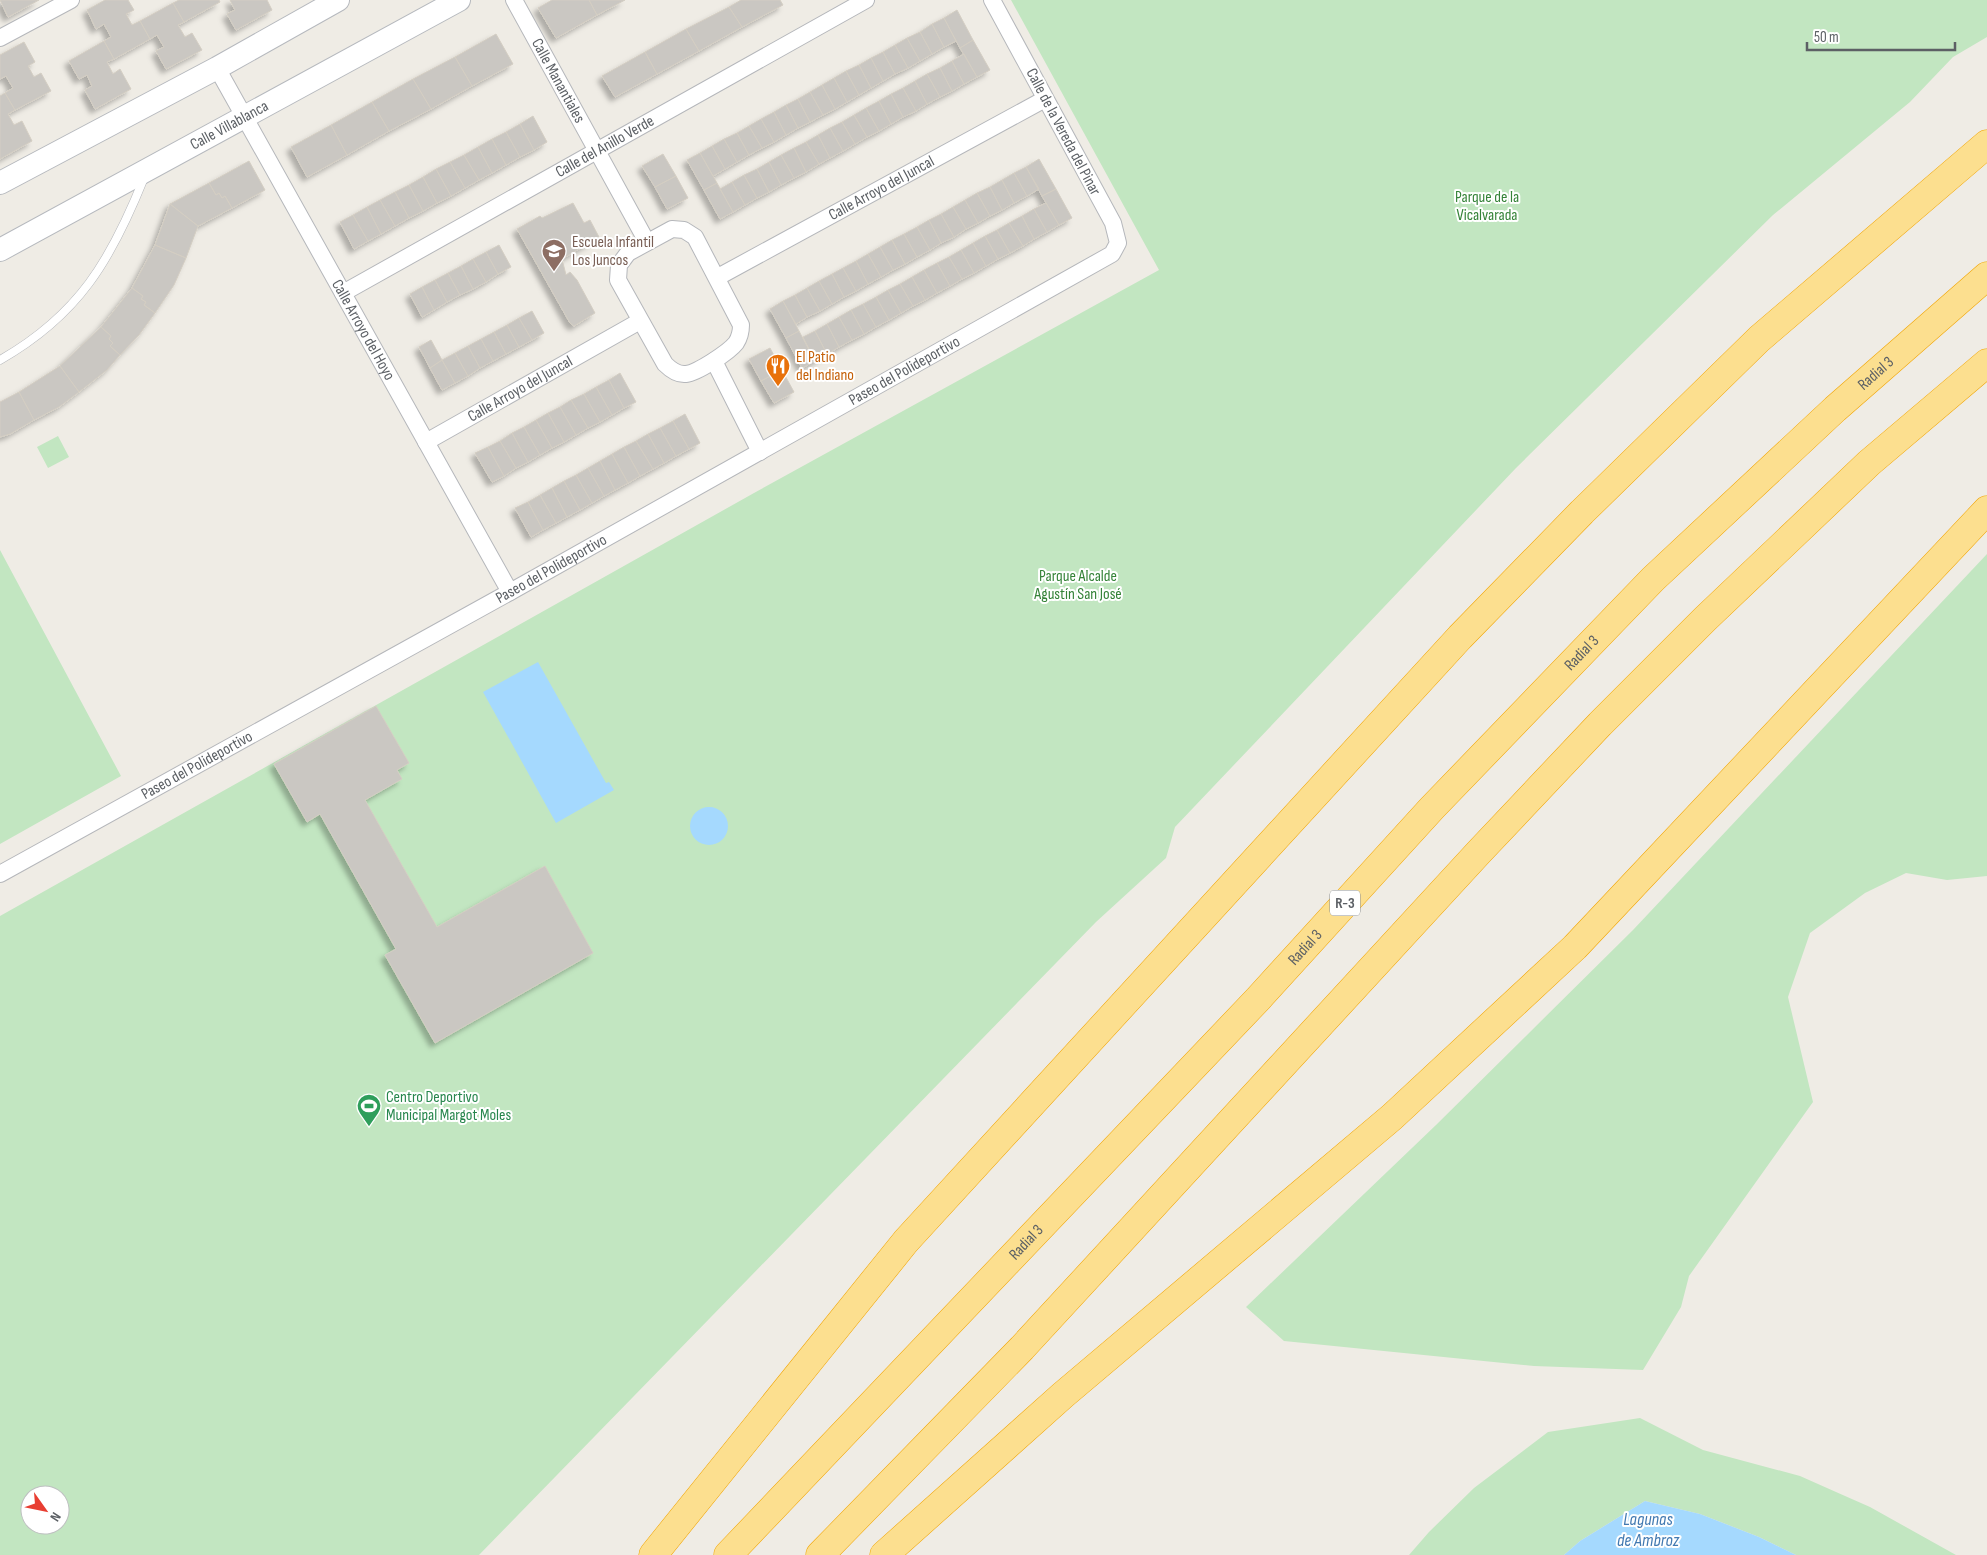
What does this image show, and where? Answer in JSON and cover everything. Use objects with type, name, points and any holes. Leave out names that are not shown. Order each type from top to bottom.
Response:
[{"type":"highway","points":[[652,1555],[906,1241],[1460,637],[1582,512],[1759,339],[1987,144]]},
{"type":"highway","name":"Radial 3","points":[[728,1555],[1258,999],[1432,808],[1653,580],[1834,409],[1987,276]]},
{"type":"highway","points":[[820,1555],[1022,1348],[1479,852],[1600,724],[1712,612],[1869,463],[1987,363]]},
{"type":"highway","points":[[884,1555],[1063,1395],[1392,1117],[1575,947],[1987,510]]},
{"type":"main road","points":[[0,183],[217,68],[338,0]]},
{"type":"main road","name":"Calle Villablanca","points":[[0,250],[459,0]]},
{"type":"street","points":[[0,38],[72,0]]},
{"type":"street","name":"Calle Manantiales","points":[[514,0],[646,242]]},
{"type":"street","name":"Calle del Anillo Verde","points":[[343,294],[596,150],[866,0]]},
{"type":"street","name":"Calle de la Vereda del Pinar","points":[[992,0],[1112,223],[1118,243],[1112,254],[1101,260]]},
{"type":"street","name":"Calle Arroyo del Hoyo","points":[[217,68],[510,592]]},
{"type":"street","name":"Calle Arroyo del Juncal","points":[[718,277],[1045,98]]},
{"type":"street","points":[[672,229],[684,230],[695,237],[718,277],[741,325],[741,336],[735,345],[714,361],[686,374],[674,371],[665,364],[618,280],[619,265],[628,253],[646,242],[672,229]]},
{"type":"street","name":"Paseo del Polideportivo","points":[[0,874],[510,592],[1101,260]]},
{"type":"street","name":"Calle Arroyo del Juncal","points":[[426,442],[640,321]]},
{"type":"street","points":[[714,361],[760,452]]},
{"type":"lane","points":[[0,360],[22,347],[58,320],[85,291],[110,252],[130,213],[148,170]]},
{"type":"green space","points":[[1011,0],[1987,0],[1987,37],[1953,57],[1910,102],[1773,215],[1516,468],[1175,827],[1166,858],[1096,922],[479,1555],[0,1555],[0,916],[754,493],[1159,270]]},
{"type":"green space","points":[[58,436],[69,457],[48,468],[37,447]]},
{"type":"green space","points":[[0,550],[121,776],[0,844]]},
{"type":"green space","points":[[1987,554],[1987,876],[1947,880],[1906,873],[1865,893],[1810,933],[1788,997],[1813,1102],[1689,1276],[1681,1307],[1643,1370],[1534,1366],[1284,1341],[1246,1307],[1436,1125],[1633,930]]},
{"type":"green space","points":[[1640,1418],[1703,1450],[1800,1476],[1870,1507],[1956,1555],[1796,1555],[1759,1537],[1700,1514],[1645,1501],[1580,1541],[1564,1555],[1409,1555],[1429,1532],[1474,1488],[1548,1432]]},
{"type":"water","points":[[538,662],[606,783],[609,782],[614,790],[556,823],[483,692]]},
{"type":"water","points":[[709,807],[722,813],[728,826],[722,839],[709,845],[696,839],[690,826],[696,813]]},
{"type":"water","name":"Lagunas de Ambroz","points":[[1645,1501],[1700,1514],[1759,1537],[1796,1555],[1564,1555],[1580,1541]]},
{"type":"building","points":[[0,0],[39,0],[8,17]]},
{"type":"building","points":[[105,0],[128,0],[134,10],[126,14],[132,25],[140,21],[150,39],[114,59],[104,41],[111,37],[104,24],[96,29],[87,10]]},
{"type":"building","points":[[179,0],[219,0],[220,2],[184,22],[173,3]]},
{"type":"building","points":[[230,0],[267,0],[272,10],[236,30],[227,14],[235,10]]},
{"type":"building","points":[[552,0],[589,0],[597,15],[556,38],[538,8]]},
{"type":"building","points":[[589,0],[625,0],[597,15]]},
{"type":"building","points":[[741,0],[780,0],[783,5],[742,27],[729,7]]},
{"type":"building","points":[[173,3],[184,22],[178,25],[185,37],[192,33],[202,50],[166,69],[156,51],[164,47],[157,35],[150,39],[140,21]]},
{"type":"building","points":[[729,7],[742,27],[699,51],[686,29]]},
{"type":"building","points":[[957,10],[973,40],[960,48],[944,18]]},
{"type":"building","points":[[944,18],[956,41],[944,47],[932,24]]},
{"type":"building","points":[[932,24],[944,47],[932,54],[920,32]]},
{"type":"building","points":[[686,29],[699,51],[657,74],[645,52]]},
{"type":"building","points":[[920,32],[932,54],[920,61],[907,38]]},
{"type":"building","points":[[496,34],[513,64],[472,86],[455,57]]},
{"type":"building","points":[[907,38],[920,61],[908,68],[895,45]]},
{"type":"building","points":[[973,40],[990,70],[977,77],[960,48]]},
{"type":"building","points":[[104,41],[114,59],[107,62],[113,74],[120,69],[131,89],[95,109],[85,90],[92,86],[87,75],[79,79],[69,61]]},
{"type":"building","points":[[24,42],[35,62],[28,66],[34,77],[41,73],[51,91],[15,110],[5,93],[13,88],[6,76],[0,79],[0,55]]},
{"type":"building","points":[[895,45],[908,68],[895,74],[883,52]]},
{"type":"building","points":[[645,52],[657,74],[615,97],[602,76]]},
{"type":"building","points":[[883,52],[895,74],[883,81],[871,58]]},
{"type":"building","points":[[964,54],[977,77],[964,84],[952,61]]},
{"type":"building","points":[[455,57],[472,86],[431,109],[413,79]]},
{"type":"building","points":[[871,58],[883,81],[871,88],[859,65]]},
{"type":"building","points":[[952,61],[964,84],[952,91],[940,68]]},
{"type":"building","points":[[859,65],[871,88],[859,95],[846,71]]},
{"type":"building","points":[[940,68],[952,91],[940,97],[927,74]]},
{"type":"building","points":[[846,71],[859,95],[847,102],[834,78]]},
{"type":"building","points":[[927,74],[940,97],[927,104],[915,81]]},
{"type":"building","points":[[834,78],[847,102],[835,109],[822,85]]},
{"type":"building","points":[[413,79],[431,109],[389,131],[372,102]]},
{"type":"building","points":[[915,81],[927,104],[916,111],[903,88]]},
{"type":"building","points":[[822,85],[835,109],[823,115],[810,92]]},
{"type":"building","points":[[903,88],[916,111],[903,117],[891,94]]},
{"type":"building","points":[[810,92],[823,115],[810,122],[798,99]]},
{"type":"building","points":[[5,93],[15,110],[8,114],[14,125],[22,121],[32,141],[0,159],[0,96]]},
{"type":"building","points":[[891,94],[903,117],[891,124],[879,101]]},
{"type":"building","points":[[798,99],[810,122],[798,128],[786,105]]},
{"type":"building","points":[[879,101],[891,124],[879,131],[866,108]]},
{"type":"building","points":[[372,102],[389,131],[347,155],[331,125]]},
{"type":"building","points":[[786,105],[798,128],[786,135],[774,112]]},
{"type":"building","points":[[866,108],[879,131],[867,137],[854,115]]},
{"type":"building","points":[[774,112],[786,135],[774,142],[761,119]]},
{"type":"building","points":[[854,115],[867,137],[855,144],[842,122]]},
{"type":"building","points":[[533,116],[547,142],[534,150],[520,124]]},
{"type":"building","points":[[761,119],[774,142],[762,148],[749,126]]},
{"type":"building","points":[[842,122],[855,144],[843,151],[830,128]]},
{"type":"building","points":[[520,124],[534,150],[520,157],[506,132]]},
{"type":"building","points":[[331,125],[347,155],[307,177],[291,147]]},
{"type":"building","points":[[749,126],[762,148],[749,155],[737,133]]},
{"type":"building","points":[[830,128],[843,151],[830,158],[818,135]]},
{"type":"building","points":[[506,132],[520,157],[506,165],[492,139]]},
{"type":"building","points":[[737,133],[749,155],[737,162],[724,139]]},
{"type":"building","points":[[818,135],[830,158],[819,164],[806,142]]},
{"type":"building","points":[[492,139],[506,165],[492,173],[478,147]]},
{"type":"building","points":[[724,139],[737,162],[725,169],[712,146]]},
{"type":"building","points":[[806,142],[819,164],[806,172],[794,148]]},
{"type":"building","points":[[712,146],[725,169],[713,176],[700,153]]},
{"type":"building","points":[[478,147],[492,173],[479,180],[464,155]]},
{"type":"building","points":[[794,148],[806,172],[794,178],[781,155]]},
{"type":"building","points":[[700,153],[717,183],[704,190],[687,160]]},
{"type":"building","points":[[663,154],[676,176],[655,187],[642,166]]},
{"type":"building","points":[[464,155],[479,180],[465,188],[450,162]]},
{"type":"building","points":[[781,155],[794,178],[781,185],[769,162]]},
{"type":"building","points":[[1039,159],[1056,189],[1042,196],[1026,167]]},
{"type":"building","points":[[249,161],[265,190],[232,208],[225,196],[222,198],[219,193],[216,195],[209,183]]},
{"type":"building","points":[[450,162],[465,188],[451,196],[436,169]]},
{"type":"building","points":[[769,162],[781,185],[769,192],[757,169]]},
{"type":"building","points":[[1026,167],[1039,189],[1027,196],[1014,173]]},
{"type":"building","points":[[436,169],[451,196],[437,203],[423,177]]},
{"type":"building","points":[[757,169],[769,192],[757,198],[744,175]]},
{"type":"building","points":[[1014,173],[1027,196],[1014,203],[1002,180]]},
{"type":"building","points":[[744,175],[757,198],[745,205],[732,182]]},
{"type":"building","points":[[676,176],[688,198],[667,209],[655,187]]},
{"type":"building","points":[[423,177],[437,203],[423,211],[409,185]]},
{"type":"building","points":[[1002,180],[1014,203],[1002,210],[990,187]]},
{"type":"building","points":[[732,182],[745,205],[733,212],[720,189]]},
{"type":"building","points":[[209,183],[216,195],[219,193],[222,198],[225,196],[232,208],[198,226],[170,204]]},
{"type":"building","points":[[717,183],[733,212],[720,219],[704,190]]},
{"type":"building","points":[[409,185],[423,211],[409,218],[395,192]]},
{"type":"building","points":[[990,187],[1002,210],[990,216],[977,193]]},
{"type":"building","points":[[1056,189],[1072,218],[1059,225],[1042,196]]},
{"type":"building","points":[[395,192],[409,218],[395,226],[380,200]]},
{"type":"building","points":[[977,193],[990,216],[978,223],[965,200]]},
{"type":"building","points":[[380,200],[395,226],[381,234],[367,207]]},
{"type":"building","points":[[965,200],[978,223],[966,229],[953,207]]},
{"type":"building","points":[[573,203],[584,223],[590,220],[599,237],[562,259],[566,275],[570,272],[577,280],[595,313],[574,326],[570,323],[517,229],[540,216],[542,218]]},
{"type":"building","points":[[1046,203],[1059,225],[1047,232],[1034,209]]},
{"type":"building","points":[[170,204],[198,226],[186,258],[155,245]]},
{"type":"building","points":[[367,207],[381,234],[368,241],[353,215]]},
{"type":"building","points":[[953,207],[966,229],[954,237],[941,214]]},
{"type":"building","points":[[1034,209],[1047,232],[1034,239],[1022,216]]},
{"type":"building","points":[[941,214],[954,237],[941,243],[929,220]]},
{"type":"building","points":[[353,215],[368,241],[354,249],[340,222]]},
{"type":"building","points":[[1022,216],[1034,239],[1023,246],[1009,223]]},
{"type":"building","points":[[929,220],[941,243],[930,250],[917,227]]},
{"type":"building","points":[[1009,223],[1023,246],[1010,253],[997,230]]},
{"type":"building","points":[[917,227],[930,250],[917,257],[904,234]]},
{"type":"building","points":[[997,230],[1010,253],[998,259],[985,236]]},
{"type":"building","points":[[904,234],[917,257],[905,264],[892,240]]},
{"type":"building","points":[[985,236],[998,259],[986,266],[973,243]]},
{"type":"building","points":[[892,240],[905,264],[893,270],[880,247]]},
{"type":"building","points":[[973,243],[986,266],[974,273],[961,250]]},
{"type":"building","points":[[155,245],[186,258],[174,285],[155,313],[144,305],[146,302],[141,299],[143,296],[132,288]]},
{"type":"building","points":[[499,245],[511,267],[498,274],[486,252]]},
{"type":"building","points":[[880,247],[893,270],[881,277],[868,254]]},
{"type":"building","points":[[961,250],[974,273],[962,279],[949,257]]},
{"type":"building","points":[[486,252],[498,274],[486,282],[473,259]]},
{"type":"building","points":[[868,254],[881,277],[868,284],[856,261]]},
{"type":"building","points":[[949,257],[962,279],[950,286],[937,263]]},
{"type":"building","points":[[473,259],[486,282],[473,289],[461,266]]},
{"type":"building","points":[[856,261],[868,284],[856,291],[843,268]]},
{"type":"building","points":[[937,263],[950,286],[937,293],[924,270]]},
{"type":"building","points":[[461,266],[473,289],[460,295],[448,273]]},
{"type":"building","points":[[843,268],[856,291],[844,297],[832,274]]},
{"type":"building","points":[[924,270],[937,293],[925,300],[912,277]]},
{"type":"building","points":[[448,273],[460,295],[447,302],[435,280]]},
{"type":"building","points":[[832,274],[844,297],[832,304],[819,281]]},
{"type":"building","points":[[912,277],[925,300],[913,306],[900,284]]},
{"type":"building","points":[[435,280],[447,302],[434,310],[422,287]]},
{"type":"building","points":[[819,281],[832,304],[820,311],[807,288]]},
{"type":"building","points":[[900,284],[913,306],[901,313],[888,290]]},
{"type":"building","points":[[422,287],[434,310],[422,317],[410,294]]},
{"type":"building","points":[[132,288],[143,296],[141,299],[146,302],[144,305],[155,313],[139,335],[120,355],[110,346],[113,343],[109,339],[111,336],[101,327]]},
{"type":"building","points":[[807,288],[820,311],[807,317],[795,295]]},
{"type":"building","points":[[888,290],[901,313],[889,320],[876,297]]},
{"type":"building","points":[[795,295],[807,317],[796,324],[783,301]]},
{"type":"building","points":[[876,297],[889,320],[876,327],[863,304]]},
{"type":"building","points":[[783,301],[799,331],[786,338],[770,309]]},
{"type":"building","points":[[863,304],[876,327],[864,334],[851,310]]},
{"type":"building","points":[[851,310],[864,334],[852,340],[839,317]]},
{"type":"building","points":[[532,311],[544,333],[532,340],[519,318]]},
{"type":"building","points":[[839,317],[852,340],[839,347],[827,324]]},
{"type":"building","points":[[519,318],[532,340],[519,347],[507,325]]},
{"type":"building","points":[[827,324],[839,347],[827,354],[815,331]]},
{"type":"building","points":[[507,325],[519,347],[506,354],[494,332]]},
{"type":"building","points":[[101,327],[111,336],[109,339],[113,343],[110,346],[120,355],[107,370],[79,392],[60,366]]},
{"type":"building","points":[[799,331],[815,361],[802,368],[786,338]]},
{"type":"building","points":[[815,331],[827,354],[815,361],[803,337]]},
{"type":"building","points":[[494,332],[506,354],[493,361],[481,339]]},
{"type":"building","points":[[481,339],[493,361],[480,368],[468,346]]},
{"type":"building","points":[[431,340],[442,360],[430,368],[419,347]]},
{"type":"building","points":[[468,346],[480,368],[468,376],[455,353]]},
{"type":"building","points":[[770,348],[782,370],[761,381],[749,359]]},
{"type":"building","points":[[455,353],[468,376],[455,383],[442,360]]},
{"type":"building","points":[[442,360],[455,383],[442,390],[430,368]]},
{"type":"building","points":[[60,366],[79,392],[59,407],[34,420],[19,392]]},
{"type":"building","name":"El Patio del Indiano","points":[[782,370],[794,392],[774,403],[761,381]]},
{"type":"building","points":[[620,373],[636,402],[624,408],[609,380]]},
{"type":"building","points":[[609,380],[624,408],[612,415],[596,387]]},
{"type":"building","points":[[596,387],[612,415],[600,422],[584,394]]},
{"type":"building","points":[[19,392],[34,420],[10,434],[0,437],[0,402]]},
{"type":"building","points":[[584,394],[600,422],[588,428],[571,400]]},
{"type":"building","points":[[571,400],[588,428],[576,435],[560,407]]},
{"type":"building","points":[[560,407],[576,435],[564,442],[548,413]]},
{"type":"building","points":[[548,413],[564,442],[552,448],[536,420]]},
{"type":"building","points":[[685,414],[700,443],[689,449],[673,421]]},
{"type":"building","points":[[536,420],[552,448],[540,455],[524,427]]},
{"type":"building","points":[[673,421],[689,449],[676,456],[660,428]]},
{"type":"building","points":[[524,427],[540,455],[528,462],[512,433]]},
{"type":"building","points":[[660,428],[676,456],[664,463],[648,434]]},
{"type":"building","points":[[512,433],[528,462],[516,468],[500,441]]},
{"type":"building","points":[[648,434],[664,463],[653,469],[636,441]]},
{"type":"building","points":[[500,441],[516,468],[504,476],[488,447]]},
{"type":"building","points":[[636,441],[653,469],[640,476],[624,447]]},
{"type":"building","points":[[488,447],[504,476],[492,482],[475,453]]},
{"type":"building","points":[[624,447],[640,476],[628,483],[612,454]]},
{"type":"building","points":[[612,454],[628,483],[615,490],[600,461]]},
{"type":"building","points":[[600,461],[615,490],[604,496],[588,468]]},
{"type":"building","points":[[588,468],[604,496],[592,503],[576,475]]},
{"type":"building","points":[[576,475],[592,503],[580,510],[564,481]]},
{"type":"building","points":[[564,481],[580,510],[567,517],[552,488]]},
{"type":"building","points":[[552,488],[567,517],[556,523],[540,495]]},
{"type":"building","points":[[540,495],[556,523],[543,530],[528,502]]},
{"type":"building","points":[[528,502],[543,530],[531,537],[515,508]]},
{"type":"building","points":[[376,706],[409,763],[397,770],[402,779],[365,800],[437,927],[545,866],[593,953],[435,1043],[385,955],[396,949],[320,814],[307,822],[274,764]]},
{"type":"place","name":"Escuela Infantil Los Juncos","points":[[554,272]]},
{"type":"place","name":"El Patio del Indiano","points":[[778,387]]},
{"type":"place","name":"Centro Deportivo Municipal Margot Moles","points":[[369,1127]]},
{"type":"park label","name":"Parque de la Vicalvarada","points":[[1487,206]]},
{"type":"park label","name":"Parque Alcalde Agustín San José","points":[[1078,585]]}]
